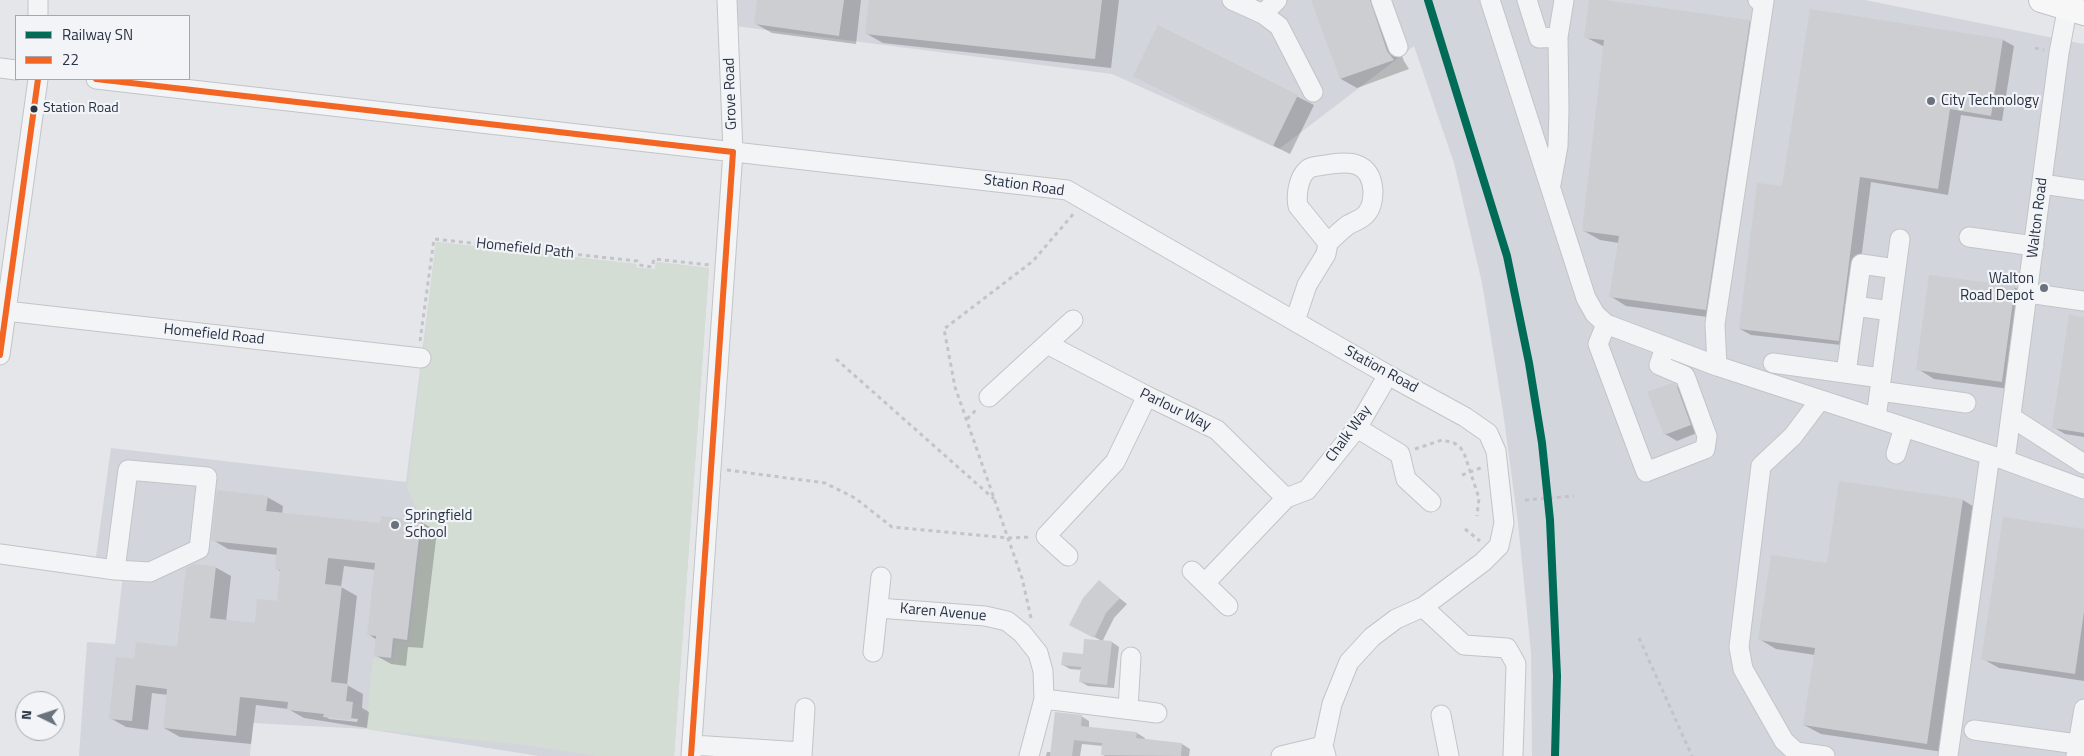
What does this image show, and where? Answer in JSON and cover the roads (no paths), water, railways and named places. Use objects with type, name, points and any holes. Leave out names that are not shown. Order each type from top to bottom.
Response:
[{"type":"main road","points":[[2041,0],[2074,7]]},
{"type":"street","points":[[38,0],[38,15]]},
{"type":"street","name":"Grove Road","points":[[691,750],[733,152],[727,0]]},
{"type":"street","points":[[1248,5],[1277,0]]},
{"type":"street","points":[[1381,0],[1398,47]]},
{"type":"street","points":[[1490,0],[1586,298],[1595,314],[1606,324],[1717,366],[1998,458],[2084,489]]},
{"type":"street","points":[[1527,0],[1539,38],[1558,37]]},
{"type":"street","points":[[1550,188],[1558,146],[1558,37],[1564,0]]},
{"type":"street","points":[[1717,366],[1715,324],[1764,1],[1758,0]]},
{"type":"street","points":[[1248,5],[1279,26],[1313,92]]},
{"type":"street","name":"Walton Road","points":[[1948,756],[1998,458],[2011,417],[2059,53],[2074,7]]},
{"type":"street","points":[[0,68],[15,70]]},
{"type":"street","points":[[0,355],[6,311],[5,276],[38,80]]},
{"type":"street","name":"Station Road","points":[[105,80],[1067,190],[1388,375],[1465,417],[1488,433],[1496,451],[1504,523],[1499,546],[1482,562],[1423,607],[1396,619],[1372,637],[1349,662],[1332,704],[1324,751]]},
{"type":"street","points":[[1295,321],[1307,285],[1326,254],[1328,243],[1339,232],[1366,215],[1371,206],[1373,189],[1370,176],[1364,168],[1356,164],[1338,163],[1311,168],[1306,170],[1300,184],[1298,206],[1328,243]]},
{"type":"street","points":[[2042,184],[2084,190]]},
{"type":"street","points":[[1969,238],[2034,246]]},
{"type":"street","points":[[1876,418],[1900,239]]},
{"type":"street","points":[[1846,373],[1861,264],[1896,269]]},
{"type":"street","points":[[2028,293],[2084,301]]},
{"type":"street","points":[[1855,306],[1890,311]]},
{"type":"street","name":"Homefield Road","points":[[6,311],[420,358]]},
{"type":"street","points":[[989,397],[1073,320]]},
{"type":"street","points":[[1606,324],[1598,344],[1646,472],[1705,449],[1707,436],[1685,376],[1659,365],[1665,346]]},
{"type":"street","name":"Parlour Way","points":[[1047,344],[1217,430],[1286,498]]},
{"type":"street","points":[[1773,363],[1846,373],[1880,385],[1966,403]]},
{"type":"street","name":"Chalk Way","points":[[1286,498],[1307,490],[1357,428],[1388,375]]},
{"type":"street","points":[[1068,556],[1046,536],[1115,462],[1147,396]]},
{"type":"street","points":[[1820,400],[1793,436],[1761,466],[1739,647],[1743,669],[1784,741],[1796,752],[1825,756]]},
{"type":"street","points":[[2011,417],[2084,464]]},
{"type":"street","points":[[1896,454],[1904,427]]},
{"type":"street","points":[[1357,428],[1400,454],[1406,480],[1431,502]]},
{"type":"street","points":[[0,554],[115,570],[150,572],[199,549],[207,477],[128,470],[115,570]]},
{"type":"street","points":[[1228,606],[1198,577],[1286,498]]},
{"type":"street","name":"Karen Avenue","points":[[872,652],[881,578]]},
{"type":"street","points":[[1423,607],[1464,645],[1507,648],[1516,664],[1513,756]]},
{"type":"street","name":"Karen Avenue","points":[[878,608],[985,616],[1007,621],[1022,633],[1038,653],[1043,671],[1044,699],[1030,756]]},
{"type":"street","points":[[1128,709],[1131,658]]},
{"type":"street","points":[[1044,699],[1157,713]]},
{"type":"street","points":[[691,750],[802,754],[805,708]]},
{"type":"street","points":[[1974,730],[2077,750],[2084,709]]},
{"type":"street","points":[[1441,715],[1450,756]]},
{"type":"street","points":[[1281,756],[1324,751]]},
{"type":"rail line","name":"SN","points":[[1428,0],[1507,256],[1529,363],[1542,443],[1550,520],[1557,676],[1555,756]]},
{"type":"place","name":"City Technology","points":[[1931,101]]},
{"type":"place","name":"Station Road","points":[[34,109]]},
{"type":"place","name":"Walton Road Depot","points":[[2044,288]]},
{"type":"place","name":"Springfield School","points":[[395,525]]}]
